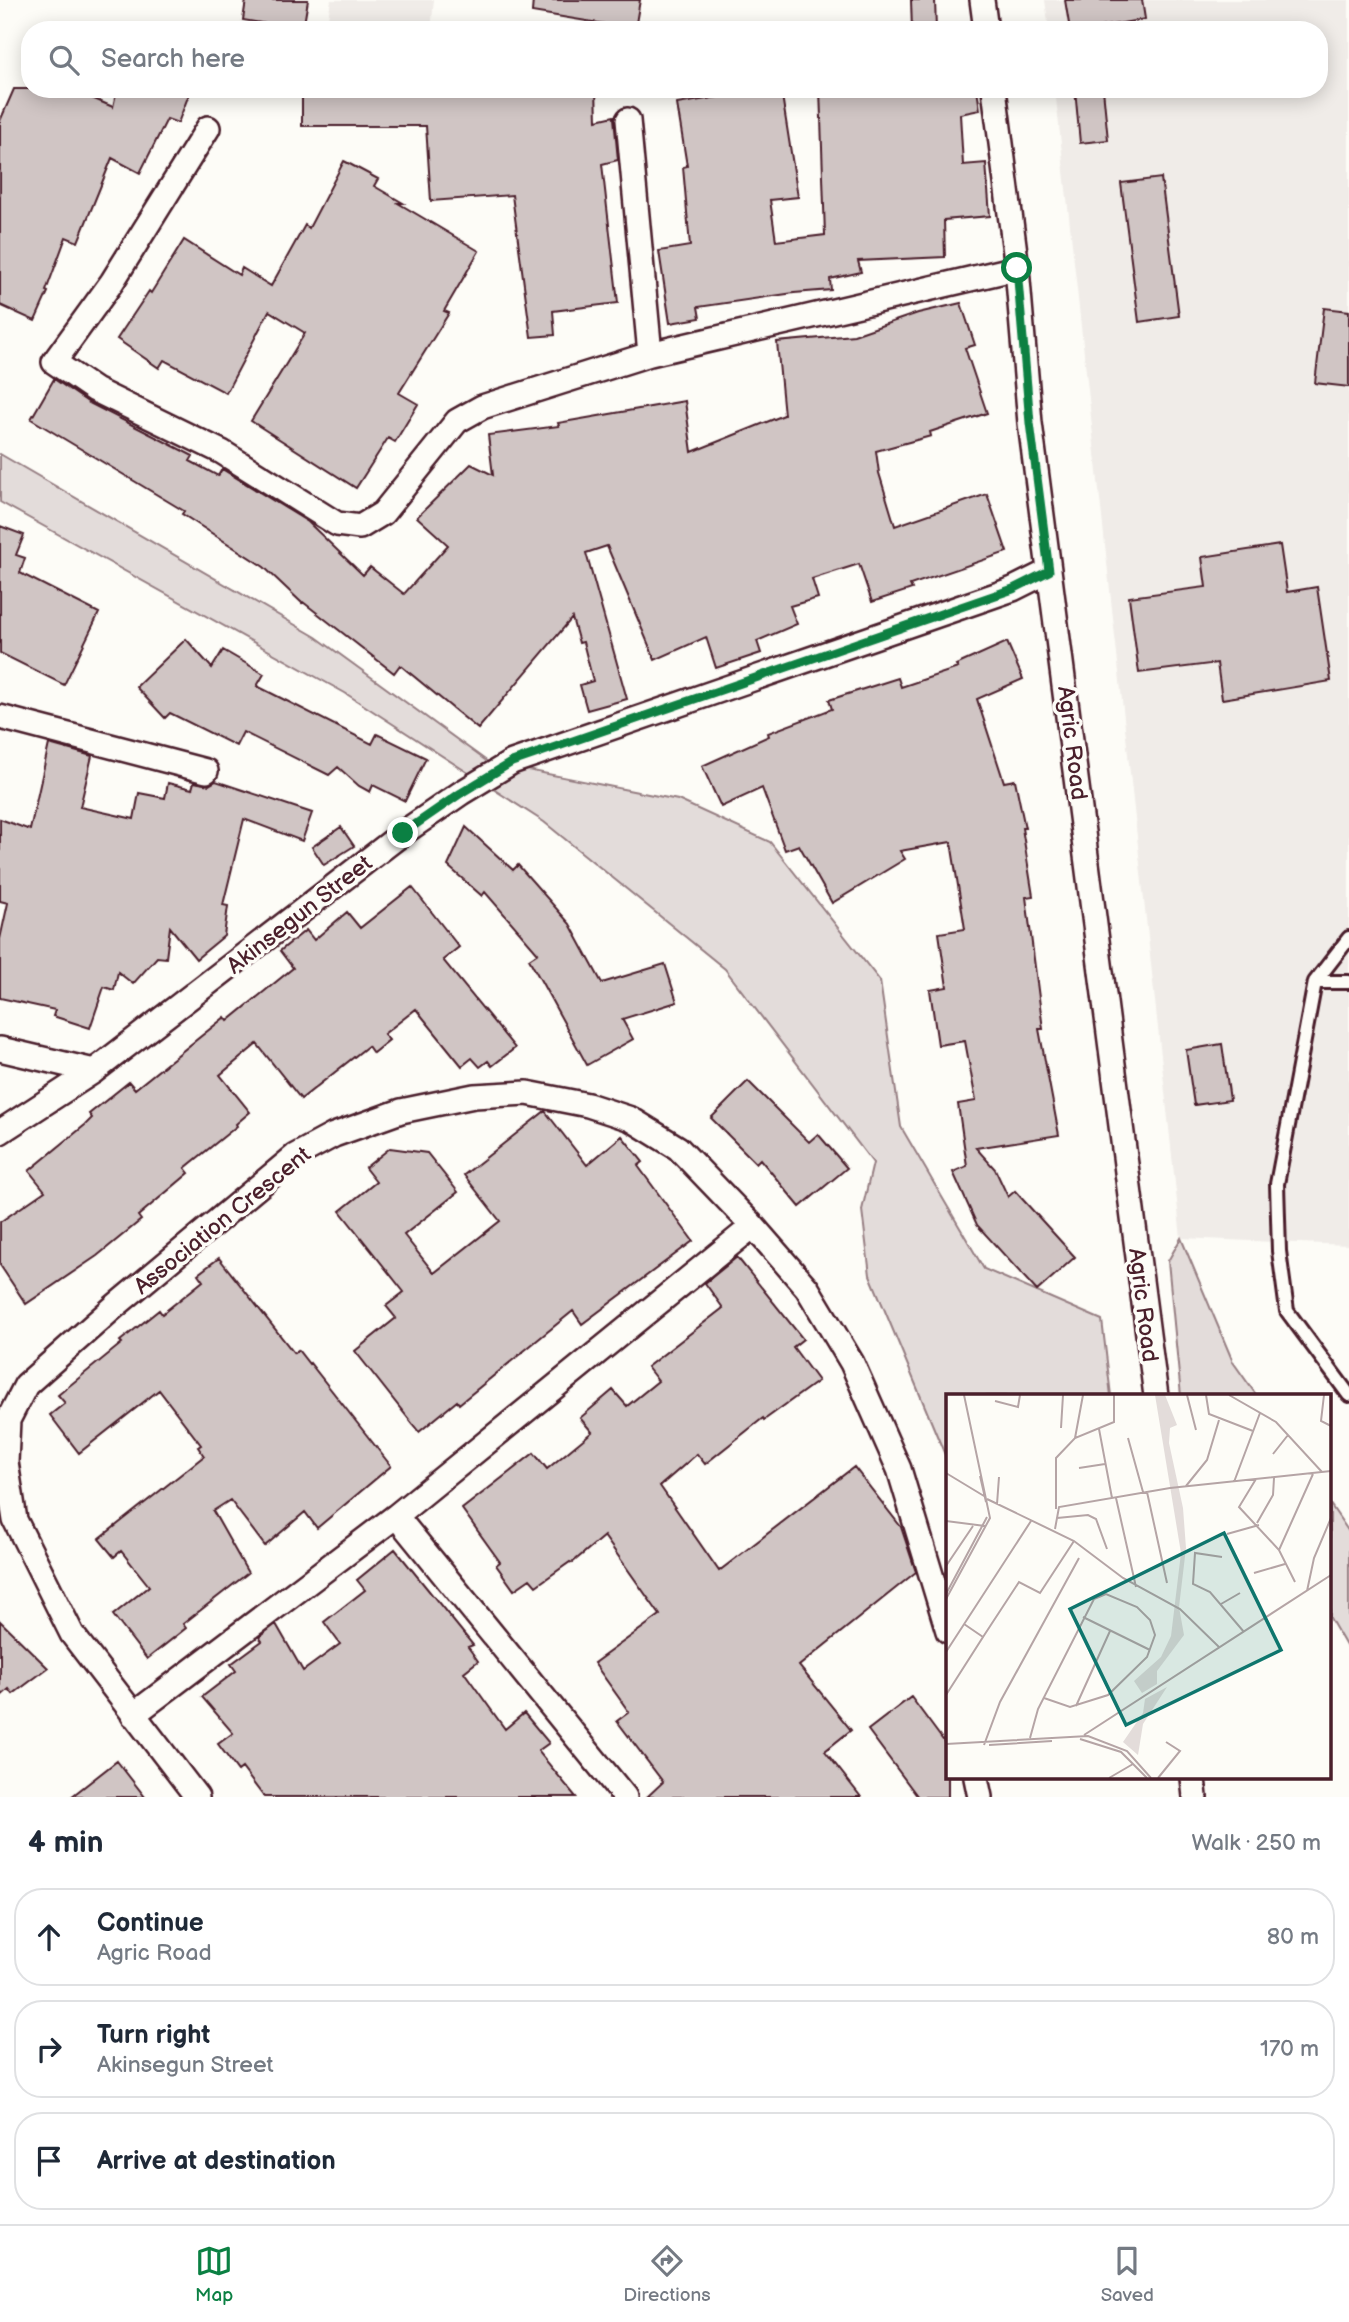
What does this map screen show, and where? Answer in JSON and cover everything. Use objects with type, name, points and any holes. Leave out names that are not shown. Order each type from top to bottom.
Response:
[{"type":"street","points":[[982,0],[985,21]]},
{"type":"street","name":"Agric Road","points":[[995,98],[1017,268],[1030,423],[1156,1394]]},
{"type":"street","points":[[628,120],[650,354]]},
{"type":"street","points":[[208,128],[113,282],[54,362],[95,390],[222,452],[337,524],[360,527],[383,513],[457,421],[482,407],[650,354],[1017,268]]},
{"type":"street","name":"Akinsegun Street","points":[[0,1132],[94,1071],[403,833],[512,762],[1013,589],[1049,571]]},
{"type":"street","points":[[0,717],[205,771]]},
{"type":"street","points":[[0,1049],[94,1071]]},
{"type":"street","name":"Association Crescent","points":[[197,1797],[72,1634],[15,1520],[6,1462],[8,1420],[26,1385],[114,1307],[295,1156],[334,1135],[401,1111],[474,1096],[527,1093],[588,1105],[631,1119],[678,1148],[753,1226],[807,1288],[852,1363],[900,1469],[946,1624]]},
{"type":"street","points":[[133,1715],[396,1516],[753,1226]]},
{"type":"street","points":[[396,1516],[625,1797]]},
{"type":"lane","points":[[1349,938],[1315,982],[1277,1184],[1279,1251],[1287,1311],[1349,1395]]},
{"type":"lane","points":[[1315,982],[1349,982]]},
{"type":"shaded area","points":[[331,0],[434,0],[432,21],[328,21]]},
{"type":"shaded area","points":[[1045,0],[1349,0],[1349,1245],[1181,1238],[1056,98],[1328,98],[1328,21],[1048,21]]},
{"type":"shaded area","points":[[0,454],[316,637],[488,762],[678,800],[770,842],[880,981],[901,1127],[984,1269],[1102,1320],[1111,1394],[946,1394],[946,1457],[870,1275],[862,1210],[873,1163],[725,969],[544,822],[345,693],[0,502]]},
{"type":"shaded area","points":[[1181,1238],[1233,1362],[1256,1394],[1181,1394],[1168,1261]]},
{"type":"shaded area","points":[[1332,1507],[1349,1532],[1349,1651],[1332,1621]]},
{"type":"building","points":[[246,0],[308,0],[304,21],[243,20]]},
{"type":"building","points":[[533,0],[640,0],[636,21],[587,21],[532,12]]},
{"type":"building","points":[[911,0],[935,0],[936,21],[912,21]]},
{"type":"building","points":[[1065,0],[1142,0],[1145,19],[1134,21],[1068,21]]},
{"type":"building","points":[[14,89],[21,89],[21,98],[92,98],[113,107],[115,98],[188,98],[178,123],[167,119],[140,173],[112,158],[78,242],[66,237],[46,291],[48,292],[35,321],[0,305],[0,121]]},
{"type":"building","points":[[302,98],[596,98],[597,120],[614,116],[618,160],[602,164],[618,303],[553,311],[555,335],[531,337],[512,195],[431,201],[426,126],[302,126]]},
{"type":"building","points":[[712,98],[782,98],[798,197],[770,200],[776,241],[825,235],[820,98],[978,98],[980,110],[960,114],[963,165],[986,163],[990,216],[944,220],[945,257],[858,261],[861,272],[830,279],[831,290],[698,307],[700,318],[670,323],[659,251],[690,246],[683,167],[687,166],[677,104]]},
{"type":"building","points":[[1076,98],[1104,98],[1108,140],[1080,143]]},
{"type":"building","points":[[344,161],[378,179],[374,186],[403,203],[398,203],[479,251],[444,311],[449,313],[399,393],[418,404],[395,442],[388,438],[356,488],[251,421],[305,333],[269,311],[226,393],[164,360],[159,368],[117,339],[149,291],[151,293],[184,240],[239,275],[242,268],[271,286],[305,225],[309,228]]},
{"type":"building","points":[[1161,178],[1179,316],[1139,322],[1121,183]]},
{"type":"building","points":[[961,303],[975,345],[965,348],[987,413],[930,432],[931,436],[876,451],[879,473],[895,526],[987,494],[1007,552],[910,585],[912,589],[872,602],[859,564],[812,579],[818,598],[790,606],[797,624],[757,641],[761,653],[716,668],[706,637],[655,660],[607,546],[586,553],[627,699],[587,710],[580,685],[593,681],[583,642],[579,643],[572,618],[478,729],[400,665],[394,673],[302,603],[264,567],[182,514],[184,511],[31,419],[54,379],[89,403],[193,456],[190,461],[218,476],[222,469],[308,522],[363,575],[370,567],[404,594],[448,545],[417,517],[471,464],[493,475],[488,435],[559,426],[558,423],[685,401],[692,452],[784,415],[777,342],[854,335],[918,313]]},
{"type":"building","points":[[1324,308],[1349,311],[1349,387],[1315,383]]},
{"type":"building","points":[[0,526],[24,535],[16,555],[25,558],[20,573],[99,613],[64,685],[0,653]]},
{"type":"building","points":[[1280,545],[1287,592],[1317,587],[1331,681],[1222,699],[1217,663],[1139,673],[1129,597],[1206,587],[1202,557]]},
{"type":"building","points":[[186,639],[212,668],[223,650],[264,674],[257,686],[372,744],[377,734],[426,758],[405,801],[373,785],[370,792],[338,767],[329,775],[243,732],[236,746],[170,713],[165,718],[136,687]]},
{"type":"building","points":[[1007,642],[1023,679],[977,699],[1004,782],[1015,780],[1025,828],[1022,828],[1033,896],[1026,897],[1043,1029],[1039,1029],[1059,1135],[976,1148],[995,1169],[1008,1197],[1015,1191],[1075,1257],[1037,1291],[977,1225],[953,1172],[967,1166],[958,1104],[976,1101],[965,1041],[938,1045],[930,990],[947,987],[939,933],[965,929],[951,842],[900,851],[905,859],[832,903],[799,845],[785,850],[762,788],[721,807],[702,766],[769,736],[768,733],[832,709],[829,700],[898,678],[901,687],[958,668],[956,665]]},
{"type":"building","points":[[49,744],[92,756],[80,807],[134,819],[139,793],[165,798],[168,783],[192,789],[194,782],[209,785],[216,781],[312,813],[302,841],[244,819],[223,905],[228,906],[224,936],[196,959],[170,927],[166,958],[157,957],[133,984],[118,972],[114,990],[104,987],[90,1028],[53,1016],[55,1010],[0,998],[0,939],[8,903],[0,901],[0,819],[30,830]]},
{"type":"building","points":[[341,827],[354,846],[324,865],[312,847]]},
{"type":"building","points":[[466,827],[513,870],[518,865],[570,924],[602,983],[665,964],[677,1002],[622,1019],[633,1039],[587,1065],[529,959],[538,953],[485,892],[482,896],[448,866]]},
{"type":"building","points":[[412,887],[459,947],[443,960],[515,1048],[492,1066],[488,1061],[480,1067],[472,1058],[462,1066],[416,1009],[384,1034],[389,1040],[373,1053],[368,1046],[301,1099],[257,1044],[220,1075],[250,1112],[237,1126],[185,1168],[189,1173],[138,1216],[141,1220],[97,1256],[26,1304],[0,1265],[0,1222],[45,1191],[29,1171],[85,1125],[92,1118],[89,1114],[129,1082],[135,1089],[225,1017],[228,1021],[293,968],[280,951],[306,930],[314,940],[347,912],[360,928]]},
{"type":"building","points":[[1222,1044],[1230,1100],[1194,1105],[1186,1050]]},
{"type":"building","points":[[748,1081],[809,1142],[818,1134],[847,1168],[800,1207],[760,1159],[756,1163],[711,1118]]},
{"type":"building","points":[[545,1111],[587,1165],[622,1136],[643,1162],[638,1166],[693,1241],[582,1324],[573,1311],[459,1404],[457,1401],[419,1432],[355,1351],[396,1318],[386,1306],[404,1292],[340,1211],[376,1182],[365,1168],[390,1148],[427,1153],[458,1192],[404,1235],[434,1273],[500,1221],[464,1175]]},
{"type":"building","points":[[737,1257],[803,1339],[793,1347],[818,1381],[764,1420],[763,1418],[705,1464],[697,1454],[660,1486],[719,1571],[854,1467],[901,1527],[916,1572],[799,1666],[851,1730],[825,1751],[861,1797],[647,1797],[663,1782],[617,1721],[629,1712],[594,1663],[660,1615],[604,1536],[572,1563],[536,1586],[530,1579],[514,1590],[496,1565],[500,1562],[462,1509],[534,1453],[547,1469],[592,1432],[580,1418],[613,1390],[627,1406],[658,1381],[647,1367],[723,1308],[705,1283]]},
{"type":"building","points":[[219,1258],[294,1353],[298,1350],[310,1363],[391,1466],[317,1528],[305,1512],[265,1546],[230,1500],[213,1511],[248,1573],[183,1624],[186,1628],[147,1659],[113,1615],[149,1586],[121,1551],[114,1557],[99,1539],[204,1456],[198,1447],[201,1445],[159,1390],[79,1453],[50,1415],[65,1403],[58,1395],[159,1310],[162,1314],[203,1281],[198,1274]]},
{"type":"building","points":[[395,1549],[473,1645],[468,1647],[478,1661],[464,1672],[505,1729],[524,1713],[549,1743],[538,1751],[576,1797],[264,1797],[242,1768],[238,1771],[218,1744],[233,1733],[202,1697],[236,1671],[231,1664],[262,1641],[259,1637],[276,1624],[303,1671],[340,1644],[324,1622],[365,1590],[357,1580]]},
{"type":"building","points":[[0,1621],[48,1668],[13,1694],[9,1689],[0,1697]]},
{"type":"building","points":[[911,1697],[946,1744],[948,1797],[918,1797],[868,1730]]},
{"type":"building","points":[[117,1761],[145,1797],[71,1797]]},
{"type":"route","points":[[403,833],[512,762],[1013,589],[1049,571],[1030,423],[1017,268]]}]
